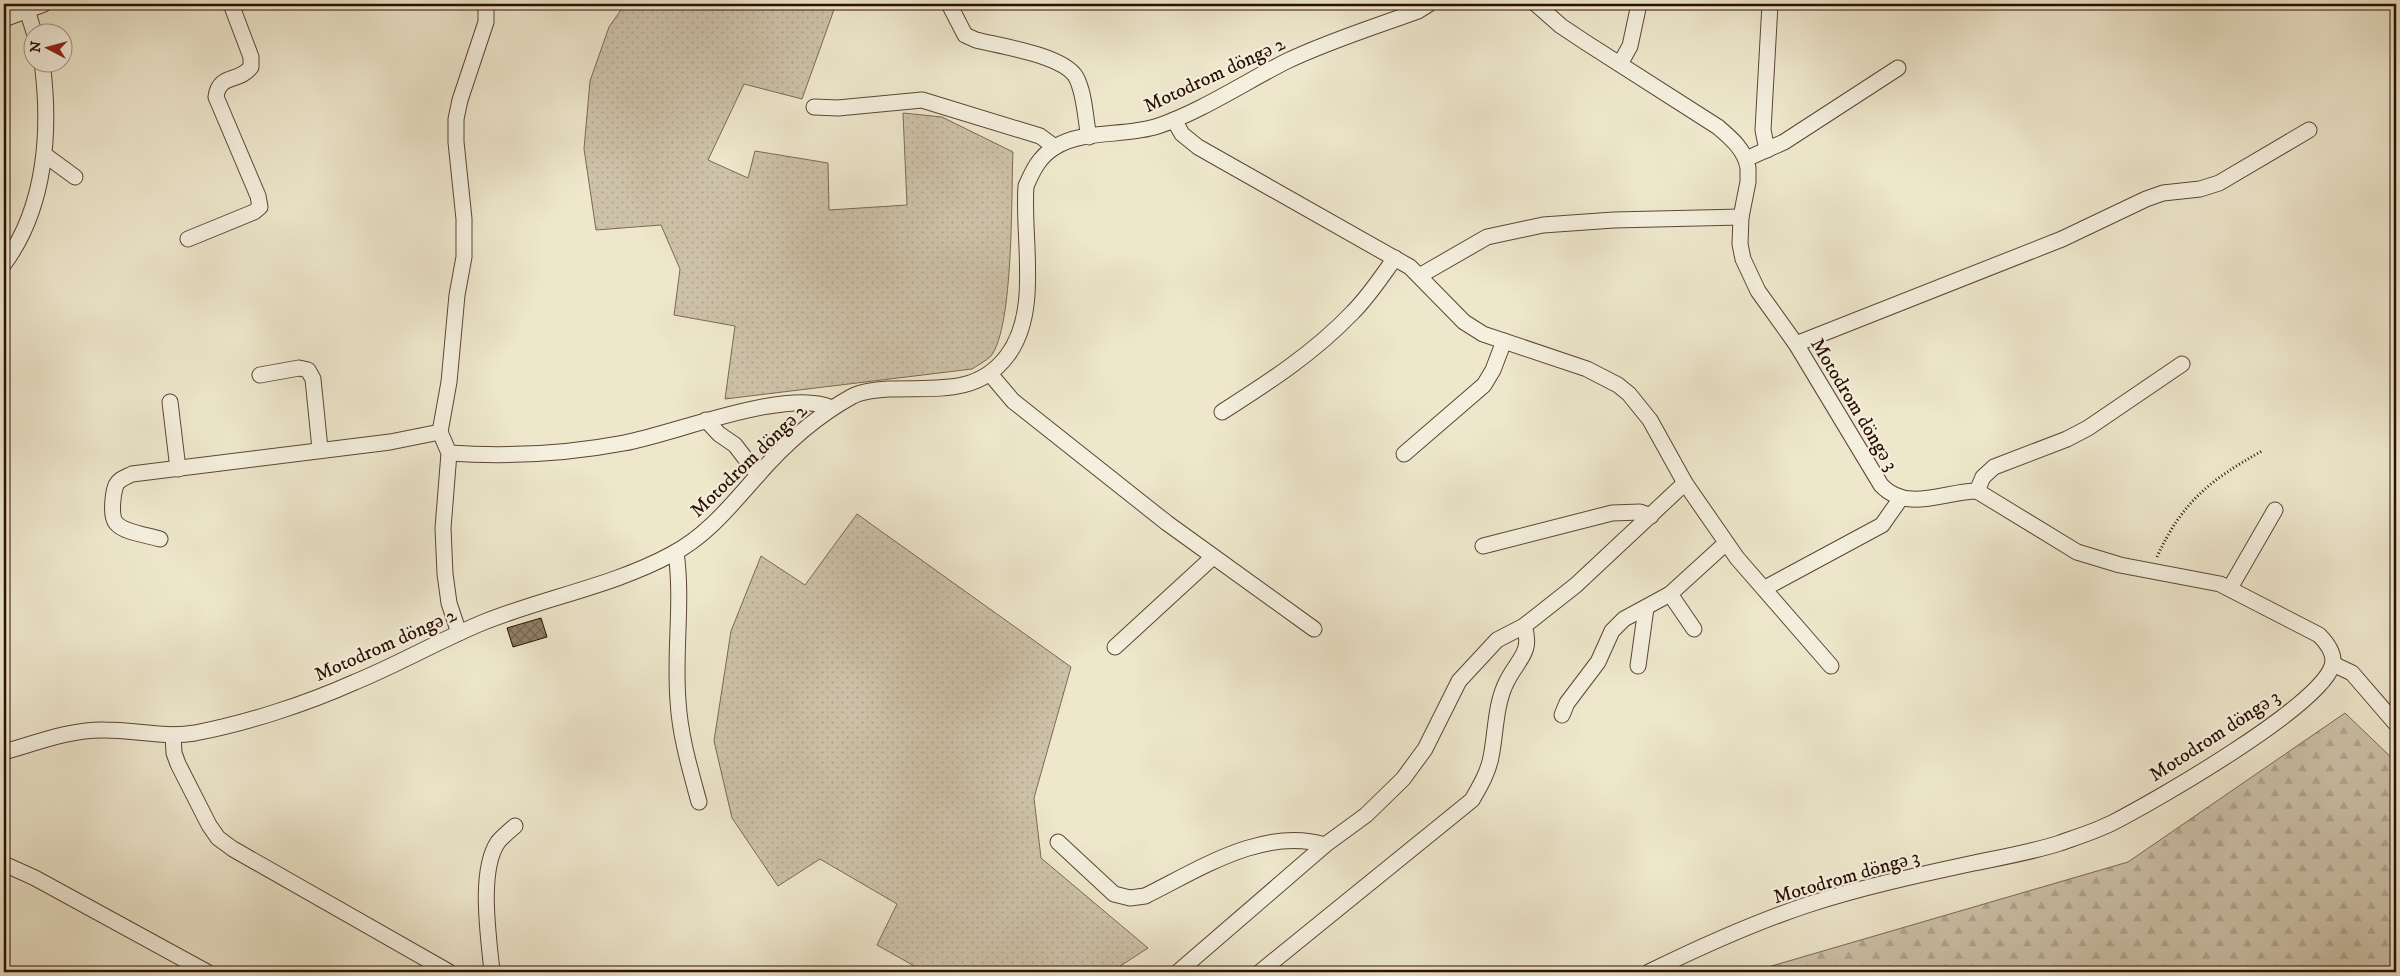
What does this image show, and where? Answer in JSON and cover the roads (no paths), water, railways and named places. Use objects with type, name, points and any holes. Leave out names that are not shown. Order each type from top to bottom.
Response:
[{"type":"street","points":[[4,19],[44,4]]},
{"type":"street","points":[[188,239],[254,212],[260,207],[258,196],[216,97],[217,88],[222,82],[246,74],[251,67],[251,58],[231,4]]},
{"type":"street","points":[[459,633],[449,602],[445,574],[443,528],[449,454],[440,432],[449,382],[457,294],[464,257],[464,219],[456,142],[456,119],[460,100],[486,22],[486,4]]},
{"type":"street","points":[[949,4],[965,35],[976,40],[1056,62],[1075,75],[1080,88],[1088,137]]},
{"type":"street","name":"Motodrom döngə 2","points":[[4,752],[84,731],[103,730],[173,735],[221,727],[292,706],[354,683],[459,633],[503,615],[628,574],[676,552],[713,524],[758,474],[808,426],[832,408],[856,394],[879,390],[963,386],[977,383],[991,375],[1009,354],[1019,335],[1026,309],[1026,186],[1034,168],[1042,157],[1055,147],[1070,140],[1139,131],[1174,120],[1288,61],[1328,43],[1418,11],[1428,4]]},
{"type":"street","points":[[1536,4],[1561,26],[1718,127],[1734,141],[1746,159],[1784,142],[1898,68]]},
{"type":"street","points":[[1620,64],[1632,37],[1639,4]]},
{"type":"street","points":[[1767,150],[1764,122],[1770,4]]},
{"type":"street","points":[[27,10],[31,22]]},
{"type":"street","points":[[4,264],[14,250],[33,204],[41,177],[45,155],[46,106],[43,72]]},
{"type":"street","points":[[814,107],[838,108],[922,100],[1040,136],[1055,147]]},
{"type":"street","points":[[1174,120],[1182,134],[1198,147],[1395,258],[1420,275],[1464,322],[1483,334],[1587,369],[1618,385],[1630,394],[1650,420],[1685,484],[1726,543],[1831,666]]},
{"type":"street","points":[[1796,344],[2062,239],[2146,199],[2163,193],[2200,189],[2219,183],[2309,130]]},
{"type":"street","points":[[45,155],[75,178]]},
{"type":"street","name":"Motodrom döngə 3","points":[[1746,159],[1748,182],[1741,218],[1740,244],[1747,270],[1758,291],[1796,344],[1881,485],[1888,493],[1901,498],[1916,500],[1964,491],[1977,491]]},
{"type":"street","points":[[1420,275],[1487,237],[1542,225],[1614,220],[1741,218]]},
{"type":"street","points":[[1222,412],[1288,370],[1310,353],[1354,311],[1395,258]]},
{"type":"street","points":[[1404,454],[1484,385],[1493,370],[1504,341]]},
{"type":"street","points":[[2182,364],[2088,428],[2067,439],[1994,467],[1983,478],[1977,491],[2077,552],[2120,565],[2207,580],[2230,588],[2319,635],[2330,648],[2333,664],[2352,672],[2396,724]]},
{"type":"street","points":[[260,375],[299,368],[308,370],[313,378],[320,449]]},
{"type":"street","points":[[991,375],[1013,401],[1214,557],[1314,629]]},
{"type":"street","points":[[170,402],[178,469]]},
{"type":"street","points":[[449,454],[497,456],[569,452],[625,443],[743,411],[807,402],[821,403],[832,408]]},
{"type":"street","points":[[706,420],[719,434],[735,445],[758,474]]},
{"type":"street","points":[[160,539],[124,529],[116,524],[113,516],[116,484],[122,478],[132,474],[320,449],[390,442],[440,432]]},
{"type":"street","points":[[1178,972],[1325,845],[1366,815],[1403,779],[1425,749],[1459,681],[1497,640],[1524,626],[1576,584],[1685,484]]},
{"type":"street","points":[[1766,588],[1882,525],[1901,498]]},
{"type":"street","points":[[2230,588],[2275,510]]},
{"type":"street","points":[[1483,546],[1612,513],[1640,512],[1651,516]]},
{"type":"street","points":[[1562,715],[1567,703],[1598,662],[1612,631],[1624,619],[1670,594],[1726,543]]},
{"type":"street","points":[[676,552],[680,582],[678,701],[685,750],[700,802]]},
{"type":"street","points":[[1116,647],[1214,557]]},
{"type":"street","points":[[1670,594],[1694,629]]},
{"type":"street","points":[[1638,666],[1646,608]]},
{"type":"street","points":[[1260,972],[1472,800],[1482,784],[1491,759],[1500,697],[1506,683],[1527,648],[1528,638],[1524,626]]},
{"type":"street","name":"Motodrom döngə 3","points":[[1649,972],[1723,937],[1807,905],[1867,887],[2060,843],[2111,823],[2247,744],[2296,707],[2322,684],[2333,664]]},
{"type":"street","points":[[173,735],[174,753],[178,764],[209,825],[218,838],[232,849],[449,972]]},
{"type":"street","points":[[492,972],[486,907],[489,874],[498,843],[514,826]]},
{"type":"street","points":[[1058,842],[1114,894],[1130,898],[1145,896],[1245,849],[1291,840],[1310,840],[1325,845]]},
{"type":"street","points":[[4,864],[35,878],[207,972]]}]
